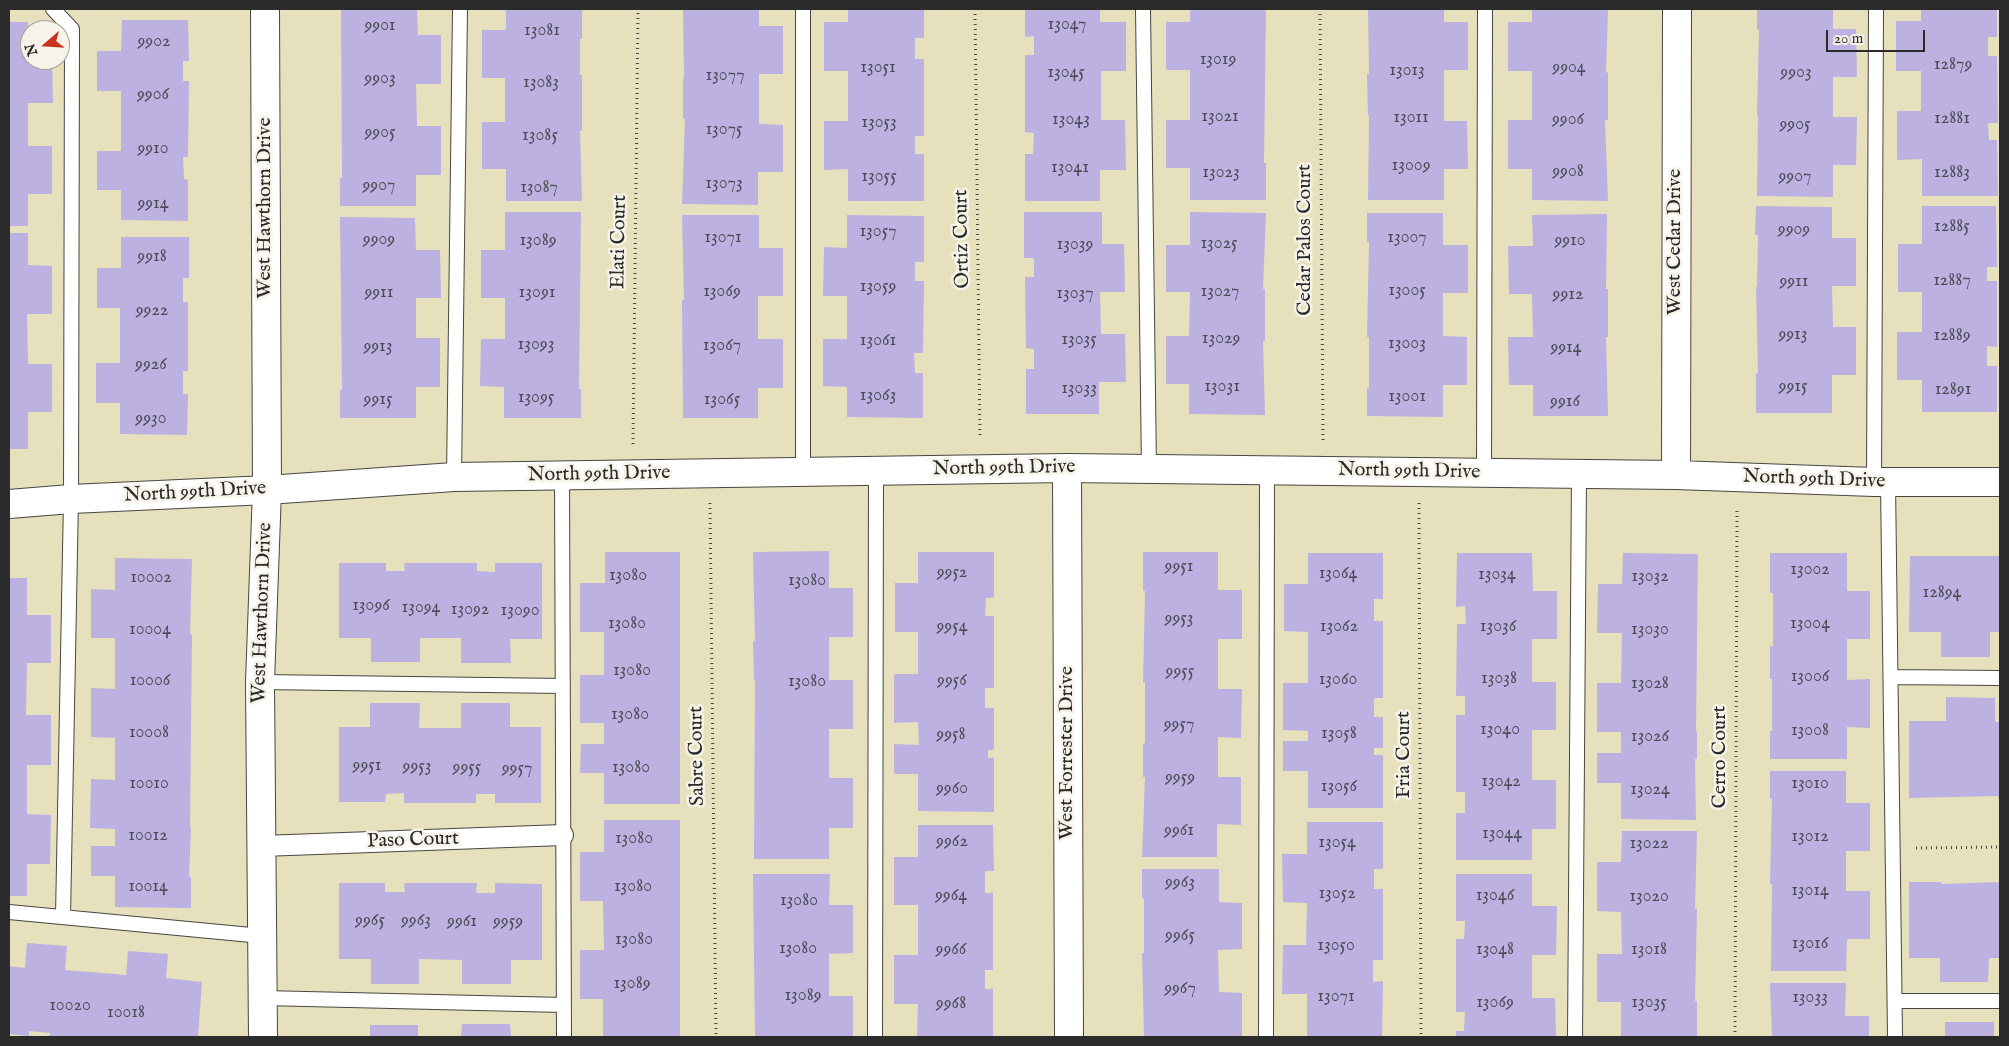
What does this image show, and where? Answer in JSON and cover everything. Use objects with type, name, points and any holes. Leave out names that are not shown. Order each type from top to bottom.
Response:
[{"type":"street","name":"West Hawthorn Drive","points":[[263,1037],[260,682],[267,490],[265,9]]},
{"type":"street","name":"West Cedar Drive","points":[[1676,475],[1677,9]]},
{"type":"street","name":"North 99th Drive","points":[[9,504],[72,499],[267,490],[454,477],[1067,468],[1676,475],[1881,482],[2000,482]]},
{"type":"street","name":"West Forrester Drive","points":[[1067,468],[1069,1037]]},
{"type":"street","name":"Paso Court","points":[[262,846],[564,835]]},
{"type":"lane","points":[[53,9],[72,28],[72,499],[63,917]]},
{"type":"lane","points":[[454,477],[460,9]]},
{"type":"lane","points":[[802,9],[803,472]]},
{"type":"lane","points":[[1143,9],[1149,469]]},
{"type":"lane","points":[[1484,473],[1485,9]]},
{"type":"lane","points":[[1876,9],[1881,482],[1891,678],[1895,1037]]},
{"type":"lane","points":[[875,1037],[876,471]]},
{"type":"lane","points":[[1266,1037],[1267,471]]},
{"type":"lane","points":[[1575,1037],[1579,474]]},
{"type":"lane","points":[[562,476],[564,1037]]},
{"type":"lane","points":[[1891,678],[2000,678]]},
{"type":"lane","points":[[260,682],[563,686]]},
{"type":"lane","points":[[9,912],[262,936]]},
{"type":"lane","points":[[263,998],[564,1004]]},
{"type":"lane","points":[[1895,1001],[2000,1001]]},
{"type":"path","name":"Elati Court","points":[[633,475],[638,9]]},
{"type":"path","name":"Ortiz Court","points":[[976,9],[980,470]]},
{"type":"path","name":"Cedar Palos Court","points":[[1320,9],[1323,471]]},
{"type":"path","name":"Fria Court","points":[[1419,473],[1422,1037]]},
{"type":"path","name":"Sabre Court","points":[[710,474],[716,1037]]},
{"type":"path","name":"Cerro Court","points":[[1734,1037],[1737,477]]},
{"type":"path","points":[[1893,848],[2000,846]]},
{"type":"building","points":[[341,9],[417,9],[418,35],[441,35],[441,84],[416,84],[417,126],[441,126],[441,175],[416,175],[416,206],[340,206],[340,178],[342,178]]},
{"type":"building","points":[[506,9],[582,9],[580,75],[582,75],[582,131],[580,131],[582,201],[506,201],[506,169],[482,169],[482,122],[505,122],[505,78],[482,78],[482,30],[506,30]]},
{"type":"building","points":[[683,9],[759,9],[759,26],[783,26],[783,74],[759,74],[759,124],[783,125],[783,172],[758,172],[758,205],[682,204],[685,119],[683,118]]},
{"type":"building","points":[[848,9],[924,9],[924,38],[915,38],[915,59],[924,59],[924,136],[915,136],[915,154],[924,154],[924,201],[848,201],[848,169],[824,170],[824,121],[848,121],[848,71],[824,71],[824,22],[848,22]]},
{"type":"building","points":[[1025,9],[1100,9],[1100,22],[1126,22],[1126,71],[1101,71],[1101,120],[1125,120],[1126,170],[1100,170],[1100,201],[1025,201],[1025,154],[1033,154],[1034,133],[1025,132],[1025,55],[1034,55],[1034,36],[1025,37]]},
{"type":"building","points":[[1190,9],[1266,9],[1264,163],[1266,163],[1266,200],[1190,200],[1190,168],[1166,168],[1166,120],[1190,120],[1190,70],[1166,70],[1166,22],[1190,22]]},
{"type":"building","points":[[1368,9],[1444,9],[1444,22],[1468,22],[1468,70],[1444,70],[1444,121],[1467,121],[1468,169],[1444,169],[1444,200],[1368,200]]},
{"type":"building","points":[[1532,9],[1608,9],[1606,72],[1608,73],[1608,120],[1605,120],[1608,201],[1532,200],[1532,169],[1508,169],[1508,120],[1532,120],[1532,71],[1508,71],[1508,22],[1532,22]]},
{"type":"building","points":[[1757,9],[1833,9],[1833,29],[1856,29],[1857,77],[1833,77],[1833,117],[1857,117],[1856,165],[1833,165],[1833,197],[1757,196],[1759,30],[1757,30]]},
{"type":"building","points":[[1921,9],[1997,9],[1997,37],[1988,37],[1988,56],[1997,56],[1998,123],[1988,123],[1989,140],[1997,140],[1998,196],[1922,196],[1922,159],[1897,160],[1897,111],[1921,111],[1921,71],[1896,71],[1896,21],[1921,21]]},
{"type":"building","points":[[122,20],[188,20],[189,61],[183,61],[183,81],[189,81],[188,157],[183,157],[184,179],[188,180],[188,221],[121,220],[121,190],[97,190],[97,151],[121,151],[121,91],[97,91],[97,51],[121,51]]},
{"type":"building","points":[[9,22],[20,22],[20,70],[52,70],[53,103],[28,103],[28,146],[52,146],[52,194],[28,194],[28,226],[9,226]]},
{"type":"building","points":[[1756,206],[1832,207],[1832,238],[1856,238],[1856,286],[1832,286],[1833,327],[1856,327],[1856,375],[1832,375],[1832,413],[1756,413],[1756,373],[1758,373],[1756,287],[1758,235],[1755,235]]},
{"type":"building","points":[[1922,206],[1996,206],[1997,267],[1987,267],[1987,281],[1997,281],[1997,347],[1987,346],[1987,366],[1997,366],[1997,412],[1922,412],[1922,380],[1897,380],[1897,332],[1922,332],[1922,292],[1898,292],[1898,244],[1922,244]]},
{"type":"building","points":[[505,212],[581,212],[579,389],[581,389],[581,418],[504,418],[504,387],[480,386],[481,339],[505,339],[505,298],[481,298],[481,250],[505,250]]},
{"type":"building","points":[[1024,212],[1102,212],[1102,244],[1124,244],[1125,292],[1100,292],[1101,334],[1125,334],[1126,382],[1099,382],[1099,414],[1026,414],[1026,369],[1034,369],[1034,349],[1026,348],[1025,277],[1034,277],[1034,258],[1024,258]]},
{"type":"building","points":[[1190,212],[1266,213],[1263,289],[1265,289],[1265,341],[1263,341],[1265,415],[1189,414],[1189,384],[1166,384],[1166,336],[1189,336],[1190,292],[1166,292],[1166,245],[1190,245]]},
{"type":"building","points":[[1367,213],[1443,213],[1443,245],[1468,245],[1468,293],[1443,293],[1443,336],[1467,337],[1467,385],[1443,385],[1443,417],[1367,416],[1367,388],[1369,389],[1369,337],[1367,337],[1369,242],[1367,242]]},
{"type":"building","points":[[1607,214],[1606,289],[1608,289],[1608,337],[1606,337],[1608,416],[1533,416],[1533,385],[1509,385],[1508,337],[1533,337],[1532,294],[1509,294],[1508,246],[1533,246],[1532,215]]},
{"type":"building","points":[[682,215],[759,215],[759,248],[783,248],[783,296],[758,296],[758,339],[783,339],[783,388],[758,388],[758,418],[683,418],[682,300],[684,300]]},
{"type":"building","points":[[847,215],[924,216],[924,262],[915,262],[915,281],[924,281],[923,353],[914,353],[915,373],[923,373],[923,418],[847,417],[847,387],[823,386],[823,339],[847,339],[847,296],[823,296],[824,247],[847,248]]},
{"type":"building","points":[[340,217],[415,218],[416,250],[440,250],[441,298],[416,298],[416,338],[440,338],[440,387],[416,387],[416,418],[340,418],[340,390],[342,390]]},
{"type":"building","points":[[9,233],[28,233],[28,265],[52,266],[52,314],[27,314],[28,364],[52,364],[52,412],[28,412],[28,449],[9,449]]},
{"type":"building","points":[[121,237],[189,237],[189,278],[183,278],[183,302],[188,302],[188,371],[183,371],[183,394],[188,394],[187,435],[120,434],[120,403],[96,403],[96,363],[120,363],[120,308],[97,308],[97,268],[121,268]]},
{"type":"building","points":[[829,551],[829,588],[853,588],[853,637],[829,637],[829,680],[853,680],[853,729],[829,729],[829,778],[853,778],[853,828],[829,828],[829,859],[754,859],[755,680],[753,641],[755,641],[753,552]]},
{"type":"building","points":[[605,552],[680,552],[680,804],[604,804],[604,773],[580,773],[581,744],[604,744],[604,723],[580,723],[580,675],[604,675],[604,632],[580,632],[580,583],[605,583]]},
{"type":"building","points":[[918,552],[994,552],[994,598],[986,598],[985,616],[994,616],[994,688],[985,688],[985,708],[994,708],[994,750],[988,750],[988,758],[994,758],[994,812],[918,811],[918,774],[894,774],[894,744],[919,745],[918,722],[894,723],[894,674],[918,674],[918,632],[895,632],[895,583],[918,583]]},
{"type":"building","points":[[1143,552],[1218,552],[1218,590],[1242,590],[1242,639],[1218,639],[1218,689],[1242,689],[1241,738],[1218,737],[1218,777],[1241,777],[1241,825],[1217,824],[1217,857],[1142,857],[1145,777],[1143,777],[1143,744],[1145,743],[1145,682],[1143,683],[1145,591],[1143,591]]},
{"type":"building","points":[[1308,553],[1383,553],[1383,599],[1374,599],[1374,621],[1383,621],[1383,698],[1374,698],[1374,717],[1383,717],[1383,748],[1374,748],[1374,755],[1383,755],[1383,808],[1308,808],[1308,771],[1283,771],[1283,741],[1308,741],[1308,731],[1283,730],[1283,683],[1308,683],[1308,632],[1284,631],[1284,584],[1308,584]]},
{"type":"building","points":[[1457,553],[1532,553],[1533,591],[1557,591],[1557,639],[1532,639],[1532,682],[1556,682],[1556,730],[1532,730],[1532,780],[1556,780],[1556,829],[1532,829],[1532,860],[1456,860],[1456,813],[1465,813],[1465,792],[1456,792],[1456,715],[1465,715],[1465,696],[1456,696],[1457,624],[1466,624],[1465,606],[1456,607]]},
{"type":"building","points":[[1623,553],[1698,554],[1696,820],[1621,819],[1621,783],[1597,783],[1597,753],[1621,753],[1621,732],[1597,732],[1597,683],[1621,683],[1622,633],[1597,633],[1598,584],[1622,584]]},
{"type":"building","points":[[1770,553],[1847,553],[1847,591],[1870,591],[1870,639],[1847,639],[1847,680],[1870,679],[1870,728],[1847,727],[1847,759],[1770,759],[1772,679],[1770,679],[1770,646],[1773,646],[1773,593],[1770,593]]},
{"type":"building","points":[[1910,556],[2000,556],[2000,632],[1990,632],[1990,657],[1941,657],[1941,632],[1909,632]]},
{"type":"building","points":[[115,558],[192,559],[190,634],[192,634],[191,827],[189,877],[191,877],[191,908],[115,907],[115,876],[91,876],[91,846],[115,846],[115,829],[90,828],[91,779],[115,780],[115,738],[91,737],[91,688],[115,689],[115,638],[91,638],[91,589],[115,590]]},
{"type":"building","points":[[339,563],[386,563],[386,571],[405,571],[404,563],[477,563],[477,571],[495,572],[495,563],[542,563],[542,639],[510,639],[511,663],[461,663],[461,638],[420,638],[420,662],[371,662],[371,638],[339,638]]},
{"type":"building","points":[[9,578],[27,578],[27,615],[51,615],[51,663],[27,663],[26,715],[51,715],[51,765],[27,765],[27,814],[51,815],[50,864],[27,864],[27,896],[9,896]]},
{"type":"building","points":[[1946,697],[1995,698],[1995,722],[2000,722],[2000,798],[1998,796],[1909,798],[1909,721],[1946,721]]},
{"type":"building","points":[[370,703],[420,703],[419,728],[461,728],[461,703],[510,703],[510,727],[541,727],[541,803],[495,803],[495,794],[476,794],[476,803],[404,803],[404,793],[386,794],[385,802],[339,802],[339,727],[370,727]]},
{"type":"building","points":[[1770,771],[1846,771],[1846,803],[1870,803],[1870,851],[1846,851],[1846,891],[1870,891],[1870,939],[1847,939],[1846,971],[1771,971],[1772,884],[1770,884],[1772,799],[1770,799]]},
{"type":"building","points":[[604,820],[680,820],[680,1037],[603,1037],[603,999],[580,999],[580,950],[604,950],[603,901],[580,901],[580,852],[604,852]]},
{"type":"building","points":[[1307,822],[1383,822],[1383,869],[1374,869],[1374,889],[1383,889],[1383,960],[1373,960],[1373,982],[1383,981],[1382,1037],[1307,1037],[1307,994],[1282,994],[1283,945],[1306,945],[1307,903],[1283,902],[1282,854],[1307,854]]},
{"type":"building","points":[[918,825],[993,825],[994,871],[985,871],[985,893],[993,893],[993,970],[985,970],[985,989],[993,989],[993,1037],[917,1037],[918,1004],[894,1004],[894,955],[918,955],[918,905],[894,905],[894,857],[918,857]]},
{"type":"building","points":[[1622,831],[1697,831],[1695,1001],[1697,1001],[1697,1037],[1621,1037],[1621,1002],[1597,1002],[1597,954],[1622,954],[1621,912],[1597,911],[1597,862],[1621,862]]},
{"type":"building","points":[[1142,869],[1219,869],[1219,902],[1242,903],[1242,949],[1218,950],[1219,992],[1242,993],[1242,1037],[1144,1037],[1142,953],[1144,953],[1144,898],[1142,898]]},
{"type":"building","points":[[753,874],[830,874],[829,905],[853,905],[853,953],[829,954],[829,996],[853,996],[853,1037],[755,1037]]},
{"type":"building","points":[[1456,874],[1532,874],[1532,906],[1557,906],[1556,955],[1532,955],[1532,998],[1555,998],[1556,1037],[1456,1037],[1456,1031],[1464,1031],[1465,1012],[1456,1012],[1456,939],[1464,939],[1465,921],[1456,921]]},
{"type":"building","points":[[1909,882],[1941,882],[1941,884],[2000,882],[2000,958],[1989,958],[1988,982],[1940,982],[1940,958],[1909,958]]},
{"type":"building","points":[[339,883],[385,883],[385,892],[405,892],[404,883],[477,883],[476,893],[495,893],[495,883],[542,884],[542,960],[511,960],[511,984],[462,984],[462,960],[419,959],[419,984],[371,984],[371,959],[339,959]]},
{"type":"building","points":[[27,943],[67,946],[65,970],[126,975],[128,951],[168,954],[166,978],[202,982],[198,1037],[49,1037],[50,1033],[29,1031],[29,1036],[9,1034],[9,966],[25,968]]},
{"type":"building","points":[[1770,983],[1846,983],[1845,1016],[1869,1016],[1869,1037],[1772,1037]]},
{"type":"building","points":[[1945,1022],[1994,1022],[1994,1037],[1945,1037]]},
{"type":"building","points":[[462,1024],[510,1024],[511,1037],[461,1037]]},
{"type":"building","points":[[370,1025],[418,1025],[418,1037],[370,1037]]}]
